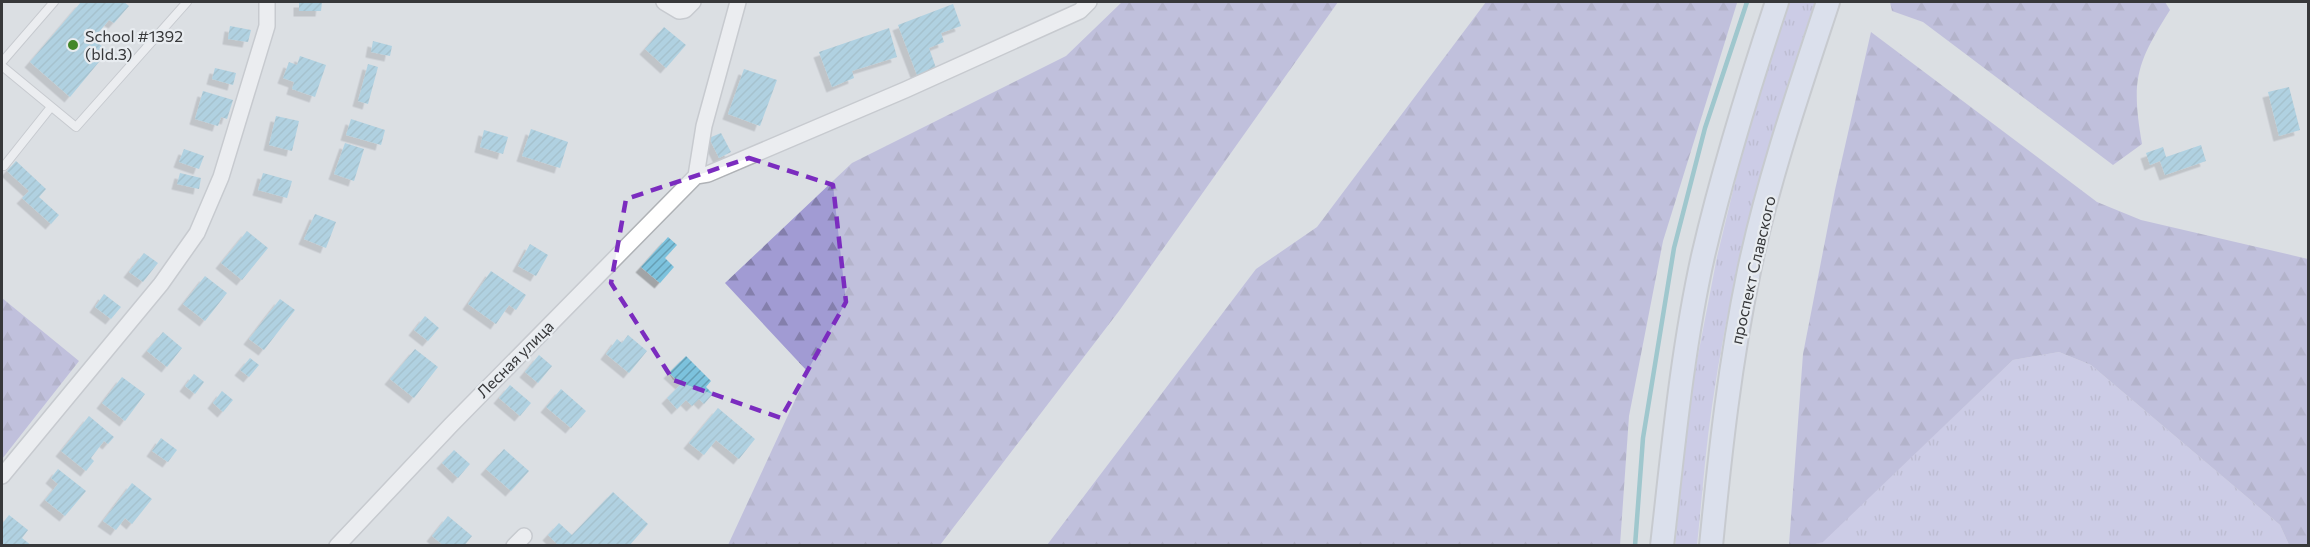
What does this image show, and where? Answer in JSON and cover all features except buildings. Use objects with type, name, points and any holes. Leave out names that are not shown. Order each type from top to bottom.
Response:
[{"type":"main road","points":[[1662,546],[1677,410],[1703,257],[1735,131],[1777,2]]},
{"type":"main road","name":"проспект Славского","points":[[1711,546],[1724,407],[1749,270],[1788,123],[1828,2]]},
{"type":"street","points":[[2,476],[154,292],[197,233],[221,177],[264,37],[267,27],[267,2]]},
{"type":"street","points":[[664,2],[679,11],[685,10],[693,2]]},
{"type":"street","points":[[738,2],[704,126],[696,176],[708,174],[905,90],[1080,11],[1089,2]]},
{"type":"street","name":"Лесная улица","points":[[337,546],[451,425],[696,176]]},
{"type":"lane","points":[[54,2],[2,64],[76,127],[187,2]]},
{"type":"lane","points":[[4,165],[51,107]]},
{"type":"highlighted area","points":[[749,158],[833,185],[846,302],[781,418],[673,380],[611,283],[626,199]]},
{"type":"green space","points":[[1122,2],[1338,2],[1119,311],[940,545],[728,545],[808,372],[725,283],[852,163],[1066,56]]},
{"type":"green space","points":[[1486,2],[1737,3],[1663,241],[1629,416],[1620,545],[1047,545],[1256,269],[1317,227]]},
{"type":"green space","points":[[1789,2],[1815,2],[1768,151],[1730,303],[1705,458],[1697,545],[1675,546],[1689,402],[1717,257],[1752,112]]},
{"type":"green space","points":[[1890,2],[2165,2],[2170,10],[2143,59],[2139,73],[2137,104],[2142,144],[2113,165],[1923,22],[1892,11]]},
{"type":"green space","points":[[1871,32],[2097,202],[2141,220],[2308,259],[2308,545],[2289,545],[2280,525],[2091,365],[2059,352],[2013,360],[1823,542],[1812,545],[1789,545],[1803,354],[1835,190]]},
{"type":"green space","points":[[2,298],[79,361],[2,459]]},
{"type":"green space","points":[[2059,352],[2091,365],[2280,525],[2289,545],[1812,546],[1823,541],[2013,360]]},
{"type":"waterway","points":[[1635,546],[1643,438],[1674,248],[1705,128],[1747,2]]},
{"type":"place","name":"School #1392 (bld.3)","points":[[73,45]]}]
